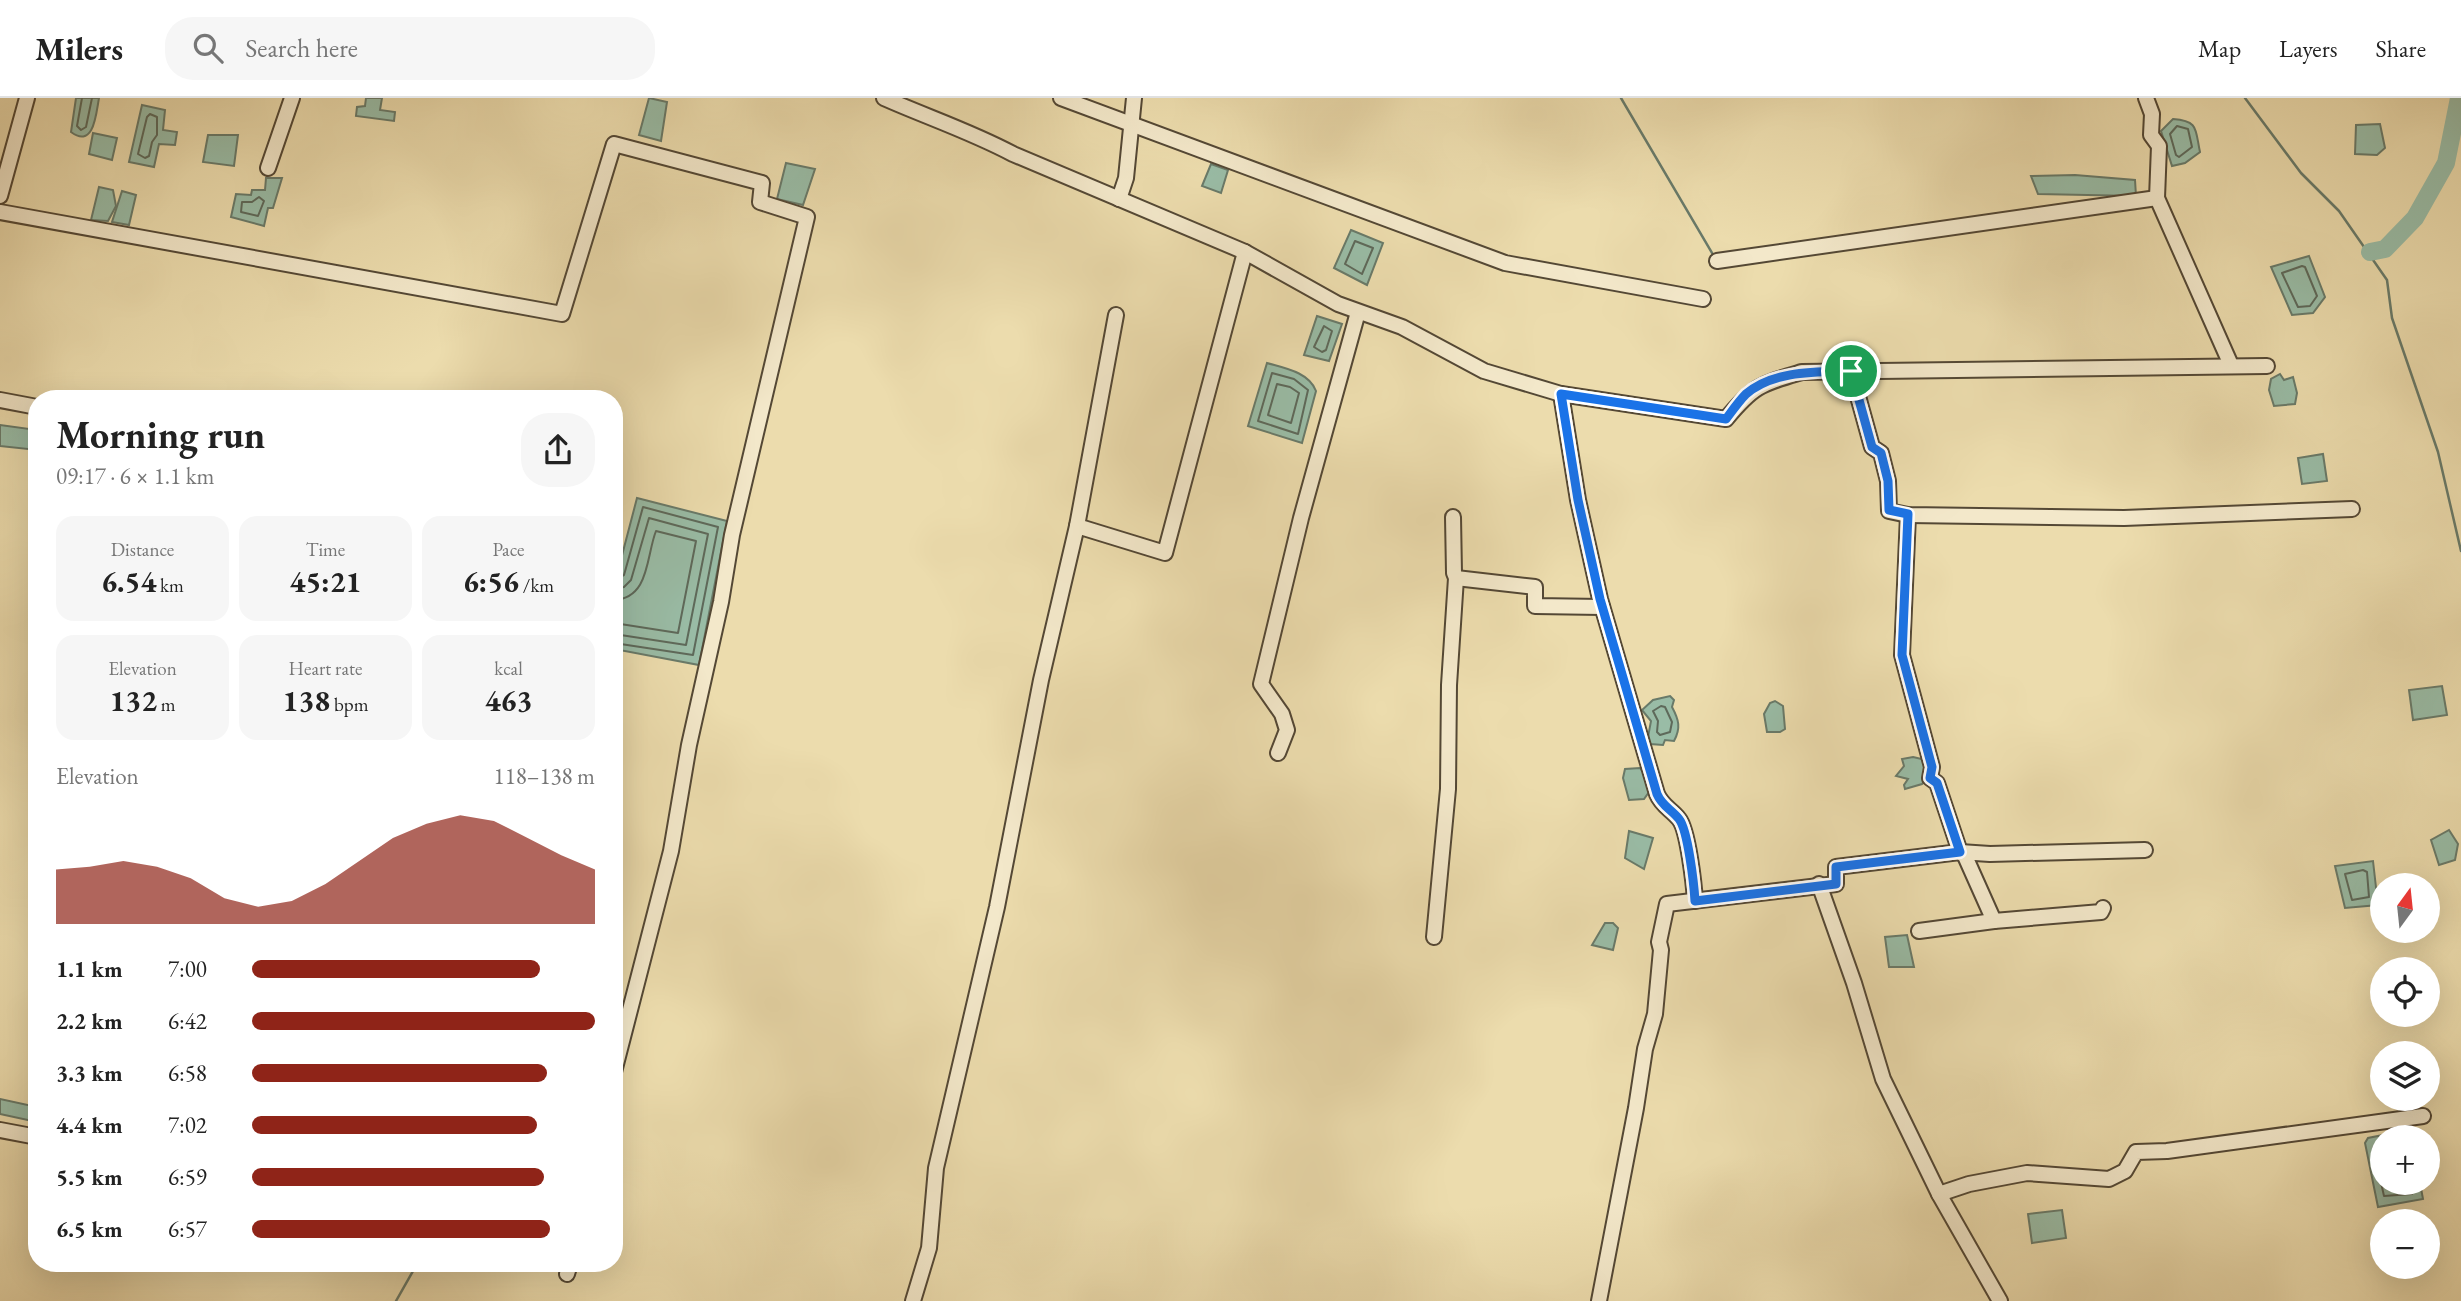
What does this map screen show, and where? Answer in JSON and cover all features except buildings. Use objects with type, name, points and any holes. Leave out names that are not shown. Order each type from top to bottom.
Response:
[{"type":"street","points":[[0,196],[27,98]]},
{"type":"street","points":[[268,168],[292,98]]},
{"type":"street","points":[[884,98],[944,125],[978,135],[1013,154],[1245,252],[1338,304],[1402,327],[1484,371],[1561,394],[1726,419],[1747,393],[1768,382],[1802,372],[2267,366]]},
{"type":"street","points":[[1061,98],[1505,263],[1703,299]]},
{"type":"street","points":[[1119,199],[1126,178],[1134,98]]},
{"type":"street","points":[[2146,98],[2152,114],[2151,135],[2159,146],[2157,198],[2231,365]]},
{"type":"street","points":[[0,212],[562,314],[614,144],[762,183],[760,202],[807,217],[732,535],[671,851],[623,1037]]},
{"type":"street","points":[[1717,261],[2157,198]]},
{"type":"street","points":[[1077,527],[1165,553],[1245,252]]},
{"type":"street","points":[[1278,753],[1287,730],[1282,714],[1261,684],[1301,518],[1358,312]]},
{"type":"street","points":[[913,1301],[929,1248],[936,1168],[997,907],[1041,680],[1077,527],[1116,316]]},
{"type":"street","points":[[1851,371],[1872,447],[1881,453],[1885,466],[1889,510],[1908,514],[2124,518],[2352,509]]},
{"type":"street","points":[[1561,394],[1578,500],[1602,607],[1657,794],[1661,804],[1680,820],[1693,878],[1695,901]]},
{"type":"street","points":[[0,400],[28,405]]},
{"type":"street","points":[[1908,514],[1902,655],[1932,767],[1930,778],[1937,783],[1960,852],[1965,856],[1994,920]]},
{"type":"street","points":[[1434,937],[1448,789],[1449,685],[1456,578],[1453,517]]},
{"type":"street","points":[[1456,578],[1535,587],[1535,606],[1602,607]]},
{"type":"street","points":[[1599,1301],[1636,1108],[1644,1049],[1655,1014],[1661,950],[1659,942],[1667,904],[1836,884],[1836,867],[1960,852],[1990,854],[2145,850]]},
{"type":"street","points":[[1819,884],[1854,983],[1883,1079],[1939,1194],[2000,1301]]},
{"type":"street","points":[[1919,931],[1994,920],[2101,912],[2103,908]]},
{"type":"street","points":[[1939,1194],[1969,1184],[2027,1173],[2109,1179],[2125,1171],[2136,1152],[2167,1151],[2423,1116]]},
{"type":"street","points":[[0,1130],[28,1135]]},
{"type":"water","points":[[76,98],[99,98],[95,120],[85,136],[71,132]]},
{"type":"water","points":[[366,98],[382,98],[380,110],[395,112],[394,121],[356,116],[357,107],[365,106]]},
{"type":"water","points":[[649,98],[667,102],[661,141],[639,135]]},
{"type":"water","points":[[142,105],[165,110],[163,130],[177,132],[175,145],[159,144],[154,167],[129,162]]},
{"type":"water","points":[[2173,119],[2192,124],[2200,152],[2185,163],[2172,166],[2161,131]]},
{"type":"water","points":[[2380,124],[2385,148],[2377,155],[2355,154],[2356,125]]},
{"type":"water","points":[[93,133],[117,138],[112,160],[89,154]]},
{"type":"water","points":[[208,135],[238,135],[234,166],[203,162]]},
{"type":"water","points":[[786,163],[815,169],[803,205],[777,199]]},
{"type":"water","points":[[1211,164],[1228,170],[1221,193],[1202,186]]},
{"type":"water","points":[[2075,175],[2135,180],[2136,196],[2038,194],[2031,176]]},
{"type":"water","points":[[266,178],[282,178],[273,208],[268,208],[264,226],[231,217],[236,194],[251,195],[252,190],[265,190]]},
{"type":"water","points":[[99,187],[113,190],[116,206],[108,221],[91,220]]},
{"type":"water","points":[[122,191],[136,195],[129,225],[112,222]]},
{"type":"water","points":[[1351,230],[1383,243],[1367,285],[1334,268]]},
{"type":"water","points":[[2309,256],[2325,297],[2313,313],[2292,315],[2271,267]]},
{"type":"water","points":[[1317,316],[1342,324],[1329,361],[1304,355]]},
{"type":"water","points":[[1267,363],[1302,375],[1316,391],[1302,443],[1248,426]]},
{"type":"water","points":[[2280,374],[2284,380],[2293,377],[2297,393],[2295,404],[2274,406],[2269,390],[2271,379]]},
{"type":"water","points":[[0,425],[28,429],[28,449],[0,446]]},
{"type":"water","points":[[2323,454],[2327,481],[2302,484],[2298,458]]},
{"type":"water","points":[[637,498],[727,521],[699,665],[623,651],[623,552]]},
{"type":"water","points":[[2442,686],[2447,715],[2413,720],[2409,690]]},
{"type":"water","points":[[1670,696],[1674,700],[1672,707],[1678,732],[1674,741],[1665,740],[1663,745],[1650,744],[1648,737],[1651,721],[1642,710],[1653,700]]},
{"type":"water","points":[[1775,701],[1783,706],[1785,729],[1780,732],[1767,732],[1764,714],[1770,703]]},
{"type":"water","points":[[1913,757],[1926,760],[1927,779],[1922,784],[1905,789],[1904,785],[1908,779],[1896,776],[1904,766],[1902,759]]},
{"type":"water","points":[[1640,768],[1649,792],[1644,799],[1629,800],[1623,778],[1625,769]]},
{"type":"water","points":[[2449,830],[2458,844],[2455,860],[2439,865],[2431,840]]},
{"type":"water","points":[[1629,831],[1653,838],[1644,869],[1625,858]]},
{"type":"water","points":[[2373,861],[2374,873],[2370,873],[2370,906],[2345,908],[2335,866]]},
{"type":"water","points":[[1605,923],[1613,923],[1618,928],[1613,950],[1592,945]]},
{"type":"water","points":[[1907,935],[1914,967],[1889,967],[1885,937]]},
{"type":"water","points":[[0,1099],[28,1105],[28,1120],[0,1114]]},
{"type":"water","points":[[2370,1138],[2370,1168],[2365,1143]]},
{"type":"water","points":[[2376,1195],[2422,1195],[2423,1199],[2378,1207]]},
{"type":"water","points":[[2062,1210],[2066,1238],[2032,1243],[2028,1214]]},
{"type":"waterway","points":[[1621,98],[1715,258]]},
{"type":"waterway","points":[[2245,98],[2301,173],[2339,211],[2387,280],[2392,318],[2438,452],[2461,551]]},
{"type":"waterway","points":[[2370,252],[2385,249],[2415,218],[2446,163],[2459,98]]},
{"type":"waterway","points":[[396,1301],[412,1272]]},
{"type":"route","points":[[1851,371],[1872,447],[1881,453],[1885,466],[1889,510],[1908,514],[1902,655],[1932,767],[1930,778],[1937,783],[1960,852],[1836,867],[1836,884],[1695,901],[1693,878],[1680,820],[1661,804],[1657,794],[1650,766],[1637,734],[1602,607],[1578,500],[1561,394],[1726,419],[1747,393],[1768,382],[1802,372],[1851,371]]}]
